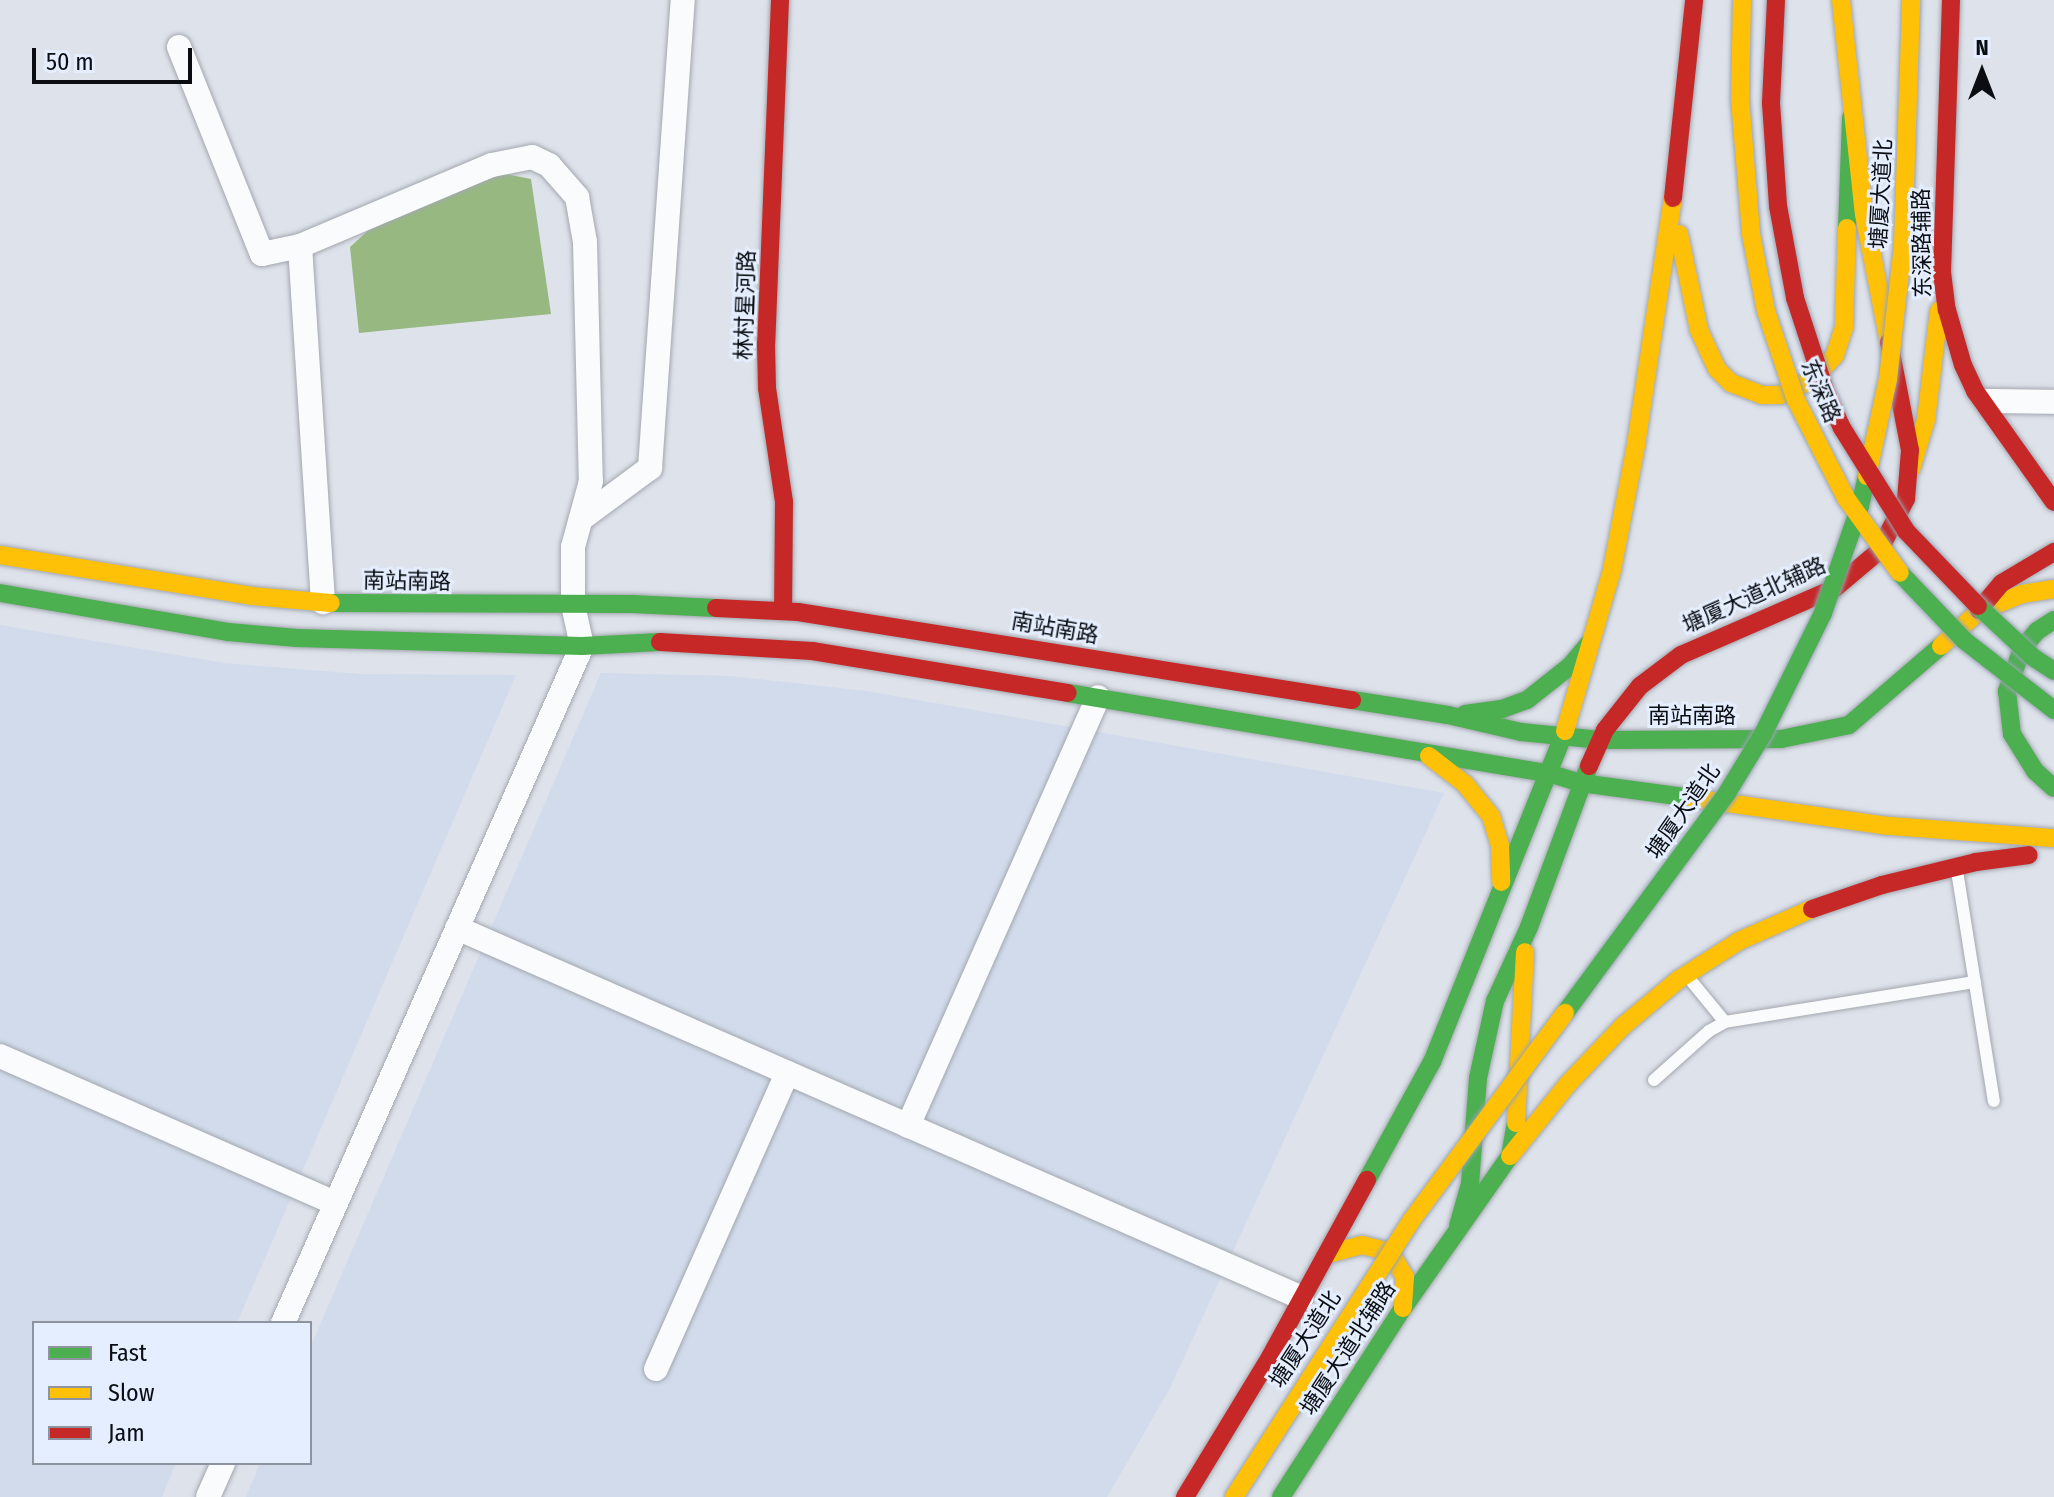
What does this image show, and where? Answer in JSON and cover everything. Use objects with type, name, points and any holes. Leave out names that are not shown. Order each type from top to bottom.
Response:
[{"type":"main road","name":"林村星河路","points":[[780,0],[766,353],[784,502],[783,611]]},
{"type":"main road","name":"塘厦大道北","points":[[1185,1497],[1328,1254],[1432,1062],[1563,738],[1596,633],[1636,445],[1673,200],[1694,0]]},
{"type":"main road","name":"东深路","points":[[1742,0],[1740,99],[1751,234],[1766,311],[1796,400],[1846,498],[1904,578],[1965,641],[2054,710]]},
{"type":"main road","name":"东深路","points":[[1776,0],[1771,103],[1778,206],[1795,298],[1825,390],[1842,428],[1906,531],[1963,593],[2034,658],[2054,671]]},
{"type":"main road","name":"塘厦大道北辅路","points":[[1458,1226],[1470,1184],[1478,1078],[1489,1022],[1504,979],[1529,927],[1581,783],[1601,740],[1622,706],[1658,670],[1714,639],[1835,588],[1879,551],[1906,499],[1911,469],[1901,396],[1864,214],[1851,117],[1841,0]]},
{"type":"main road","name":"塘厦大道北","points":[[1234,1497],[1411,1221],[1727,793],[1763,734],[1823,613],[1860,506],[1888,379],[1904,230],[1911,0]]},
{"type":"main road","name":"东深路辅路","points":[[1951,0],[1942,272],[1958,351],[1975,391],[1986,401],[1990,414],[2054,502]]},
{"type":"main road","points":[[1673,200],[1699,330],[1717,369],[1746,392],[1780,395],[1796,390],[1825,368],[1835,355],[1844,328],[1851,117]]},
{"type":"main road","points":[[1911,469],[1926,420],[1937,346],[1942,272]]},
{"type":"main road","points":[[2033,472],[2054,488]]},
{"type":"main road","points":[[1978,612],[2002,583],[2054,552]]},
{"type":"main road","name":"南站南路","points":[[0,555],[224,592],[323,602],[412,607],[716,606],[783,611],[1448,715],[1500,728],[1563,738],[1601,740],[1781,739],[1824,733],[1849,725],[1882,700],[1978,612],[2022,594],[2054,589]]},
{"type":"main road","points":[[0,593],[228,632],[363,642],[582,646],[638,641],[812,651],[1548,773],[1581,783],[1902,827],[2054,838]]},
{"type":"main road","points":[[2054,620],[2037,631],[2022,649],[2007,691],[2012,734],[2028,762],[2054,788]]},
{"type":"main road","points":[[1448,715],[1502,709],[1527,700],[1570,666],[1596,633]]},
{"type":"main road","points":[[1418,751],[1452,771],[1491,816],[1502,862],[1499,897]]},
{"type":"main road","points":[[1510,1156],[1595,1054],[1686,975],[1739,941],[1778,922],[1882,885],[1956,866],[2054,853]]},
{"type":"main road","name":"塘厦大道北辅路","points":[[1281,1497],[1458,1226],[1510,1156],[1519,1102],[1520,1014],[1529,927]]},
{"type":"main road","points":[[1328,1254],[1362,1245],[1390,1252],[1401,1265],[1405,1277],[1403,1308]]},
{"type":"street","points":[[581,519],[650,468],[683,0]]},
{"type":"street","points":[[179,47],[262,254],[300,246],[492,165],[532,157],[549,165],[577,197],[585,242],[591,481],[573,547],[573,605],[582,646],[284,1321]]},
{"type":"street","points":[[300,246],[323,602]]},
{"type":"street","points":[[1986,401],[2054,402]]},
{"type":"street","points":[[908,1126],[1098,697]]},
{"type":"street","points":[[457,928],[1302,1298]]},
{"type":"street","points":[[0,1056],[335,1203]]},
{"type":"street","points":[[656,1369],[787,1073]]},
{"type":"street","points":[[208,1497],[222,1465]]},
{"type":"lane","points":[[1956,866],[1994,1101]]},
{"type":"lane","points":[[1686,975],[1725,1022]]},
{"type":"lane","points":[[1654,1080],[1709,1031],[1725,1022],[1975,982]]},
{"type":"shaded area","points":[[495,172],[531,179],[551,314],[359,333],[350,247],[384,216]]},
{"type":"shaded area","points":[[0,625],[224,663],[361,674],[516,675],[238,1321],[32,1321],[32,1465],[175,1465],[162,1497],[0,1497]]},
{"type":"shaded area","points":[[601,673],[729,676],[866,691],[1444,793],[1169,1390],[1107,1497],[246,1497],[259,1465],[312,1465],[312,1343]]},
{"type":"traffic: fast","points":[[1847,228],[1851,117]]},
{"type":"traffic: fast","points":[[1565,1013],[1727,793],[1763,734],[1823,613],[1860,506],[1867,476]]},
{"type":"traffic: fast","points":[[1900,573],[1965,641],[2054,710]]},
{"type":"traffic: fast","points":[[0,593],[228,632],[297,638],[582,646],[660,642]]},
{"type":"traffic: fast","points":[[331,603],[632,604],[716,608]]},
{"type":"traffic: fast","points":[[1978,606],[2034,658],[2054,671]]},
{"type":"traffic: fast","points":[[2054,620],[2037,631],[2022,649],[2007,691],[2012,734],[2035,771],[2054,788]]},
{"type":"traffic: fast","points":[[1465,714],[1502,709],[1527,700],[1570,666],[1590,642]]},
{"type":"traffic: fast","points":[[1352,700],[1448,715],[1521,732],[1601,740],[1781,739],[1849,725],[1941,646]]},
{"type":"traffic: fast","points":[[1068,693],[1548,773],[1581,783],[1692,798]]},
{"type":"traffic: fast","points":[[1367,1180],[1432,1062],[1565,731]]},
{"type":"traffic: fast","points":[[1458,1226],[1470,1184],[1478,1078],[1495,1001],[1529,927],[1589,766]]},
{"type":"traffic: fast","points":[[1281,1497],[1403,1308],[1510,1156],[1516,1123]]},
{"type":"traffic: slow","points":[[1742,0],[1740,99],[1751,234],[1766,311],[1796,400],[1846,498],[1900,573]]},
{"type":"traffic: slow","points":[[1841,0],[1864,214],[1889,342]]},
{"type":"traffic: slow","points":[[1867,476],[1888,379],[1903,246],[1911,0]]},
{"type":"traffic: slow","points":[[1565,731],[1612,570],[1636,445],[1673,198]]},
{"type":"traffic: slow","points":[[1679,234],[1699,330],[1717,369],[1731,383],[1762,395],[1780,395],[1812,380],[1835,355],[1844,328],[1847,228]]},
{"type":"traffic: slow","points":[[1911,469],[1926,420],[1939,311]]},
{"type":"traffic: slow","points":[[0,555],[252,596],[331,603]]},
{"type":"traffic: slow","points":[[1941,646],[1978,612],[2022,594],[2054,589]]},
{"type":"traffic: slow","points":[[1429,756],[1465,784],[1491,816],[1500,845],[1501,882]]},
{"type":"traffic: slow","points":[[1692,798],[1889,826],[2054,838]]},
{"type":"traffic: slow","points":[[1510,1156],[1567,1085],[1623,1026],[1678,980],[1739,941],[1812,909]]},
{"type":"traffic: slow","points":[[1516,1123],[1525,952]]},
{"type":"traffic: slow","points":[[1234,1497],[1411,1221],[1565,1013]]},
{"type":"traffic: slow","points":[[1328,1254],[1362,1245],[1390,1252],[1405,1277],[1403,1308]]},
{"type":"traffic: jam","points":[[780,0],[766,344],[767,388],[784,502],[783,611]]},
{"type":"traffic: jam","points":[[1673,198],[1694,0]]},
{"type":"traffic: jam","points":[[1776,0],[1771,103],[1778,206],[1795,298],[1825,390],[1842,428],[1906,531],[1978,606]]},
{"type":"traffic: jam","points":[[1951,0],[1942,272],[1947,310],[1963,365],[1975,391],[2054,502]]},
{"type":"traffic: jam","points":[[1589,766],[1605,730],[1640,686],[1681,655],[1835,588],[1879,551],[1906,499],[1910,450],[1889,342]]},
{"type":"traffic: jam","points":[[1979,610],[2002,583],[2054,552]]},
{"type":"traffic: jam","points":[[716,608],[798,612],[1352,700]]},
{"type":"traffic: jam","points":[[660,642],[812,651],[1068,693]]},
{"type":"traffic: jam","points":[[1812,909],[1882,885],[1976,862],[2029,855]]},
{"type":"traffic: jam","points":[[1185,1497],[1270,1357],[1367,1180]]}]
